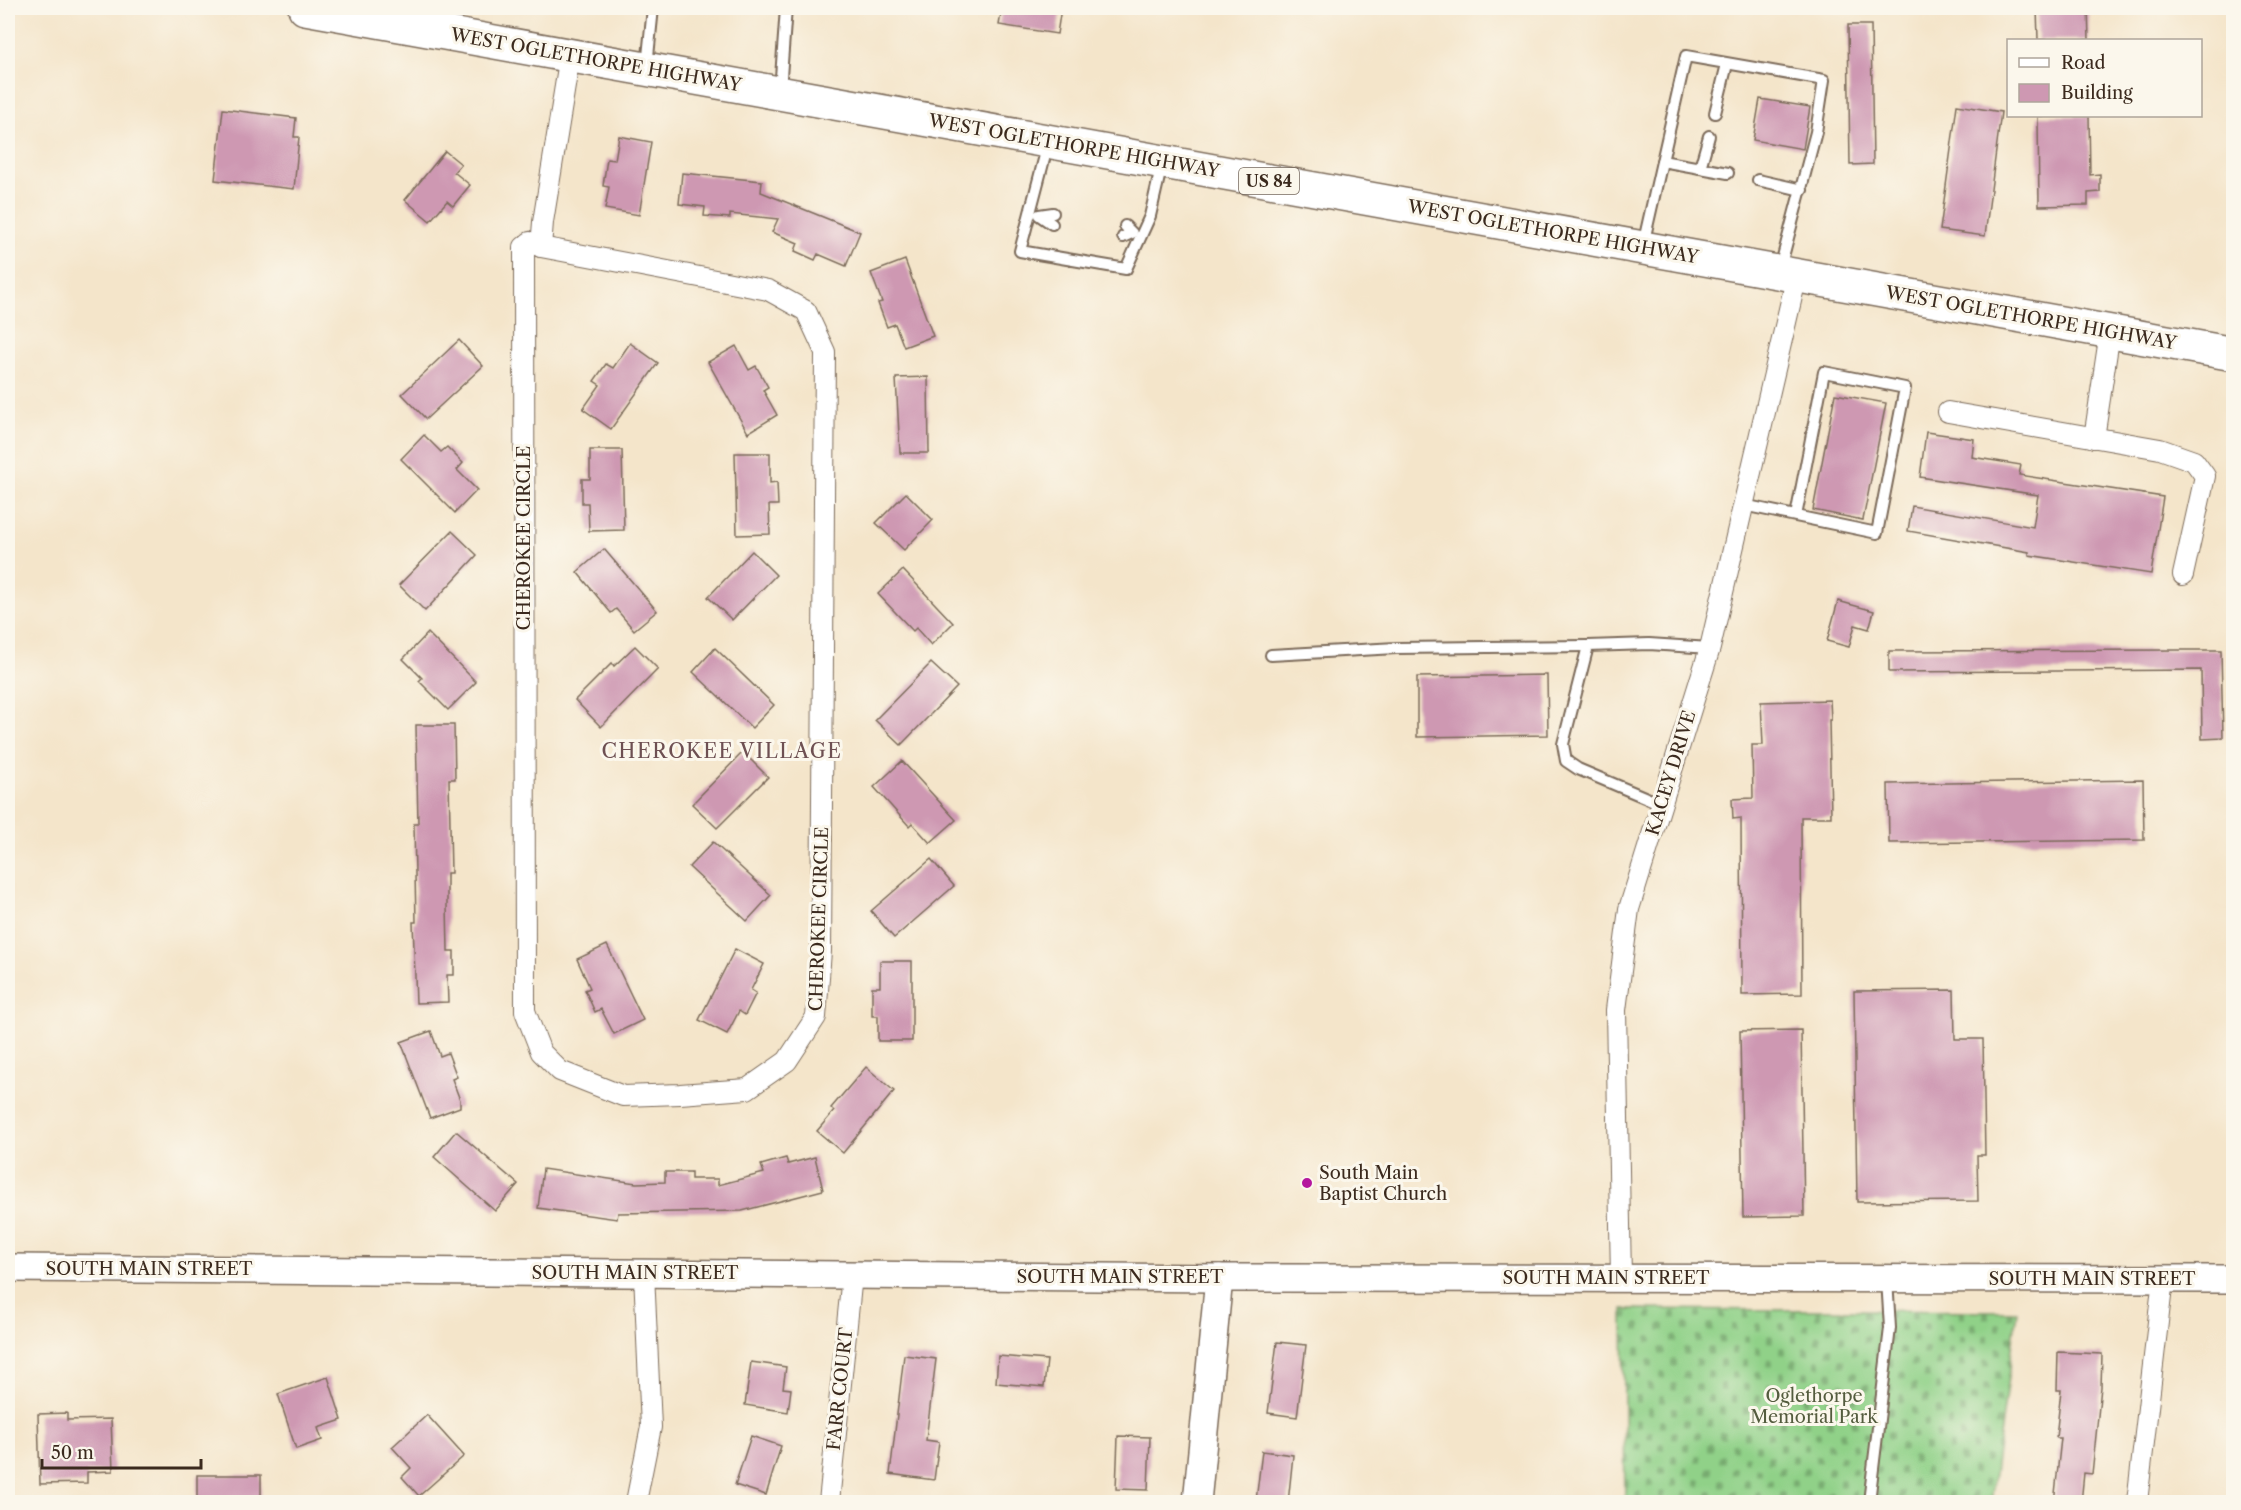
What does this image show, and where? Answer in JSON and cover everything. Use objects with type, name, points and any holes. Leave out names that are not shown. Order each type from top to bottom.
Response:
[{"type":"highway","name":"WEST OGLETHORPE HIGHWAY","points":[[304,8],[2234,354]]},
{"type":"street","points":[[541,247],[570,55]]},
{"type":"street","name":"CHEROKEE CIRCLE","points":[[530,243],[541,247],[768,290],[806,311],[825,352],[821,951],[816,1017],[787,1061],[747,1089],[623,1096],[560,1071],[541,1052],[525,1011],[524,247],[530,243]]},
{"type":"street","name":"KACEY DRIVE","points":[[1621,1278],[1616,1010],[1629,909],[1710,648],[1743,505],[1788,274]]},
{"type":"street","points":[[2094,438],[2110,332]]},
{"type":"street","points":[[1948,412],[2160,449],[2194,461],[2205,476],[2183,575]]},
{"type":"street","name":"SOUTH MAIN STREET","points":[[8,1268],[1219,1278],[2234,1280]]},
{"type":"street","points":[[636,1503],[651,1427],[644,1273]]},
{"type":"street","name":"FARR COURT","points":[[828,1503],[852,1275]]},
{"type":"street","points":[[1197,1503],[1219,1278]]},
{"type":"street","points":[[2137,1503],[2163,1279]]},
{"type":"lane","points":[[646,69],[653,8]]},
{"type":"lane","points":[[779,93],[786,8]]},
{"type":"lane","points":[[1642,248],[1686,56],[1824,80],[1788,274]]},
{"type":"lane","points":[[1715,113],[1727,64]]},
{"type":"lane","points":[[1700,168],[1709,136]]},
{"type":"lane","points":[[1049,141],[1034,214],[1020,251],[1126,269],[1130,233],[1150,216],[1162,162]]},
{"type":"lane","points":[[1662,161],[1728,173]]},
{"type":"lane","points":[[1758,180],[1802,190]]},
{"type":"lane","points":[[1034,214],[1052,218]]},
{"type":"lane","points":[[1743,505],[1877,533],[1905,388],[1824,372],[1796,516]]},
{"type":"lane","points":[[1271,655],[1396,648],[1649,644],[1710,648]]},
{"type":"lane","points":[[1588,646],[1563,744],[1566,761],[1578,769],[1662,804]]},
{"type":"lane","points":[[1869,1503],[1890,1328],[1887,1279]]},
{"type":"green space","name":"Oglethorpe Memorial Park","points":[[1623,1309],[2017,1311],[1991,1502],[1625,1502]]},
{"type":"building","points":[[1002,8],[1061,8],[1057,34],[999,25]]},
{"type":"building","points":[[2037,8],[2088,8],[2089,39],[2038,39]]},
{"type":"building","points":[[1848,25],[1871,25],[1873,164],[1850,165]]},
{"type":"building","points":[[1760,99],[1810,107],[1803,149],[1753,140]]},
{"type":"building","points":[[1957,105],[2001,112],[1985,236],[1940,230]]},
{"type":"building","points":[[223,109],[296,118],[294,137],[299,137],[294,189],[215,180]]},
{"type":"building","points":[[2038,117],[2089,117],[2090,175],[2100,174],[2100,192],[2088,193],[2088,205],[2039,206]]},
{"type":"building","points":[[619,136],[651,142],[639,215],[605,209],[609,187],[603,186],[607,159],[615,160]]},
{"type":"building","points":[[445,151],[461,164],[454,172],[470,185],[453,206],[447,201],[430,221],[405,200]]},
{"type":"building","points":[[682,173],[762,181],[761,192],[860,232],[846,266],[818,254],[815,260],[795,251],[798,243],[772,232],[778,219],[730,214],[730,218],[704,216],[705,207],[679,204]]},
{"type":"building","points":[[905,260],[933,336],[904,347],[895,324],[887,327],[878,303],[882,302],[871,273]]},
{"type":"building","points":[[459,340],[483,366],[426,419],[402,394]]},
{"type":"building","points":[[630,343],[658,363],[611,429],[583,409],[600,385],[594,381],[606,364],[613,368]]},
{"type":"building","points":[[736,346],[749,370],[756,366],[768,387],[763,390],[777,415],[748,433],[708,362]]},
{"type":"building","points":[[928,377],[929,453],[900,453],[896,378]]},
{"type":"building","points":[[1835,394],[1886,403],[1863,520],[1813,510]]},
{"type":"building","points":[[1926,432],[1974,439],[1972,457],[2021,465],[2019,475],[2163,497],[2151,574],[2029,555],[2029,552],[1908,531],[1912,506],[2033,527],[2038,495],[1920,477]]},
{"type":"building","points":[[424,435],[441,452],[447,447],[463,463],[457,470],[477,490],[455,513],[401,459]]},
{"type":"building","points":[[590,450],[622,450],[624,530],[589,531],[588,503],[582,503],[582,479],[590,479]]},
{"type":"building","points":[[735,453],[770,453],[770,483],[777,482],[778,505],[769,505],[770,534],[737,535]]},
{"type":"building","points":[[906,493],[933,520],[904,550],[876,523]]},
{"type":"building","points":[[452,531],[477,555],[425,611],[399,585]]},
{"type":"building","points":[[604,549],[657,611],[634,630],[616,609],[611,613],[577,572]]},
{"type":"building","points":[[752,551],[776,575],[732,620],[708,597]]},
{"type":"building","points":[[903,570],[953,623],[931,645],[916,628],[913,631],[878,594]]},
{"type":"building","points":[[1838,601],[1874,611],[1869,629],[1855,625],[1849,647],[1827,641]]},
{"type":"building","points":[[428,633],[476,682],[448,710],[419,681],[422,678],[403,659]]},
{"type":"building","points":[[635,646],[658,669],[601,727],[575,700],[612,663],[614,666]]},
{"type":"building","points":[[715,648],[774,705],[752,728],[693,672]]},
{"type":"building","points":[[2221,650],[2223,738],[2202,739],[2201,670],[1889,672],[1889,651]]},
{"type":"building","points":[[931,663],[957,687],[901,745],[875,720]]},
{"type":"building","points":[[1547,675],[1548,735],[1417,737],[1417,677]]},
{"type":"building","points":[[1830,700],[1831,817],[1801,817],[1802,994],[1742,995],[1741,818],[1733,819],[1732,799],[1753,798],[1752,745],[1763,745],[1761,702]]},
{"type":"building","points":[[416,725],[454,725],[455,779],[449,779],[451,873],[447,873],[447,905],[448,951],[454,951],[454,975],[447,975],[448,1002],[416,1003],[413,922],[416,922],[414,824],[418,824]]},
{"type":"building","points":[[743,752],[768,777],[717,828],[692,804]]},
{"type":"building","points":[[902,761],[956,820],[930,843],[912,823],[909,826],[874,787]]},
{"type":"building","points":[[2143,780],[2144,840],[1889,843],[1888,784]]},
{"type":"building","points":[[713,842],[771,895],[747,921],[689,867]]},
{"type":"building","points":[[931,859],[954,886],[894,938],[871,911]]},
{"type":"building","points":[[607,945],[643,1020],[614,1034],[601,1009],[595,1012],[585,990],[590,988],[577,959]]},
{"type":"building","points":[[735,949],[764,964],[751,990],[756,993],[745,1015],[739,1011],[727,1034],[699,1020]]},
{"type":"building","points":[[880,961],[912,961],[912,1041],[878,1041],[878,1016],[872,1016],[872,987],[880,987]]},
{"type":"building","points":[[1954,990],[1955,1039],[1983,1039],[1985,1155],[1977,1155],[1978,1201],[1857,1202],[1854,991]]},
{"type":"building","points":[[1801,1030],[1804,1216],[1743,1217],[1740,1031]]},
{"type":"building","points":[[431,1031],[440,1056],[448,1053],[457,1077],[452,1079],[460,1100],[460,1107],[430,1118],[401,1042]]},
{"type":"building","points":[[866,1067],[894,1091],[843,1153],[817,1131],[834,1111],[831,1108]]},
{"type":"building","points":[[456,1131],[518,1184],[495,1211],[434,1157]]},
{"type":"building","points":[[815,1157],[823,1190],[742,1211],[618,1213],[617,1219],[538,1208],[543,1169],[636,1183],[665,1182],[665,1172],[691,1172],[691,1179],[718,1179],[718,1185],[764,1173],[761,1165],[786,1158],[788,1164]]},
{"type":"building","points":[[1277,1342],[1306,1345],[1297,1417],[1268,1413]]},
{"type":"building","points":[[2058,1352],[2102,1354],[2092,1474],[2084,1473],[2081,1503],[2054,1503],[2061,1438],[2056,1438],[2061,1390],[2057,1390]]},
{"type":"building","points":[[904,1355],[936,1359],[926,1440],[939,1442],[934,1480],[890,1474]]},
{"type":"building","points":[[998,1356],[1047,1360],[1044,1387],[996,1383]]},
{"type":"building","points":[[751,1362],[786,1367],[783,1388],[791,1389],[788,1412],[745,1405]]},
{"type":"building","points":[[328,1377],[342,1420],[318,1428],[322,1440],[296,1449],[278,1394]]},
{"type":"building","points":[[67,1413],[67,1420],[111,1419],[113,1471],[87,1472],[87,1483],[40,1484],[38,1414]]},
{"type":"building","points":[[427,1415],[464,1456],[419,1496],[402,1477],[411,1468],[392,1447]]},
{"type":"building","points":[[751,1436],[781,1446],[766,1495],[735,1485]]},
{"type":"building","points":[[1118,1436],[1150,1437],[1148,1490],[1116,1489]]},
{"type":"building","points":[[1262,1451],[1293,1455],[1288,1503],[1256,1501]]},
{"type":"building","points":[[197,1475],[261,1475],[261,1499],[244,1499],[244,1503],[197,1503]]},
{"type":"place","name":"South Main Baptist Church","points":[[1307,1183]]},
{"type":"district","name":"CHEROKEE VILLAGE","points":[[722,751]]}]
